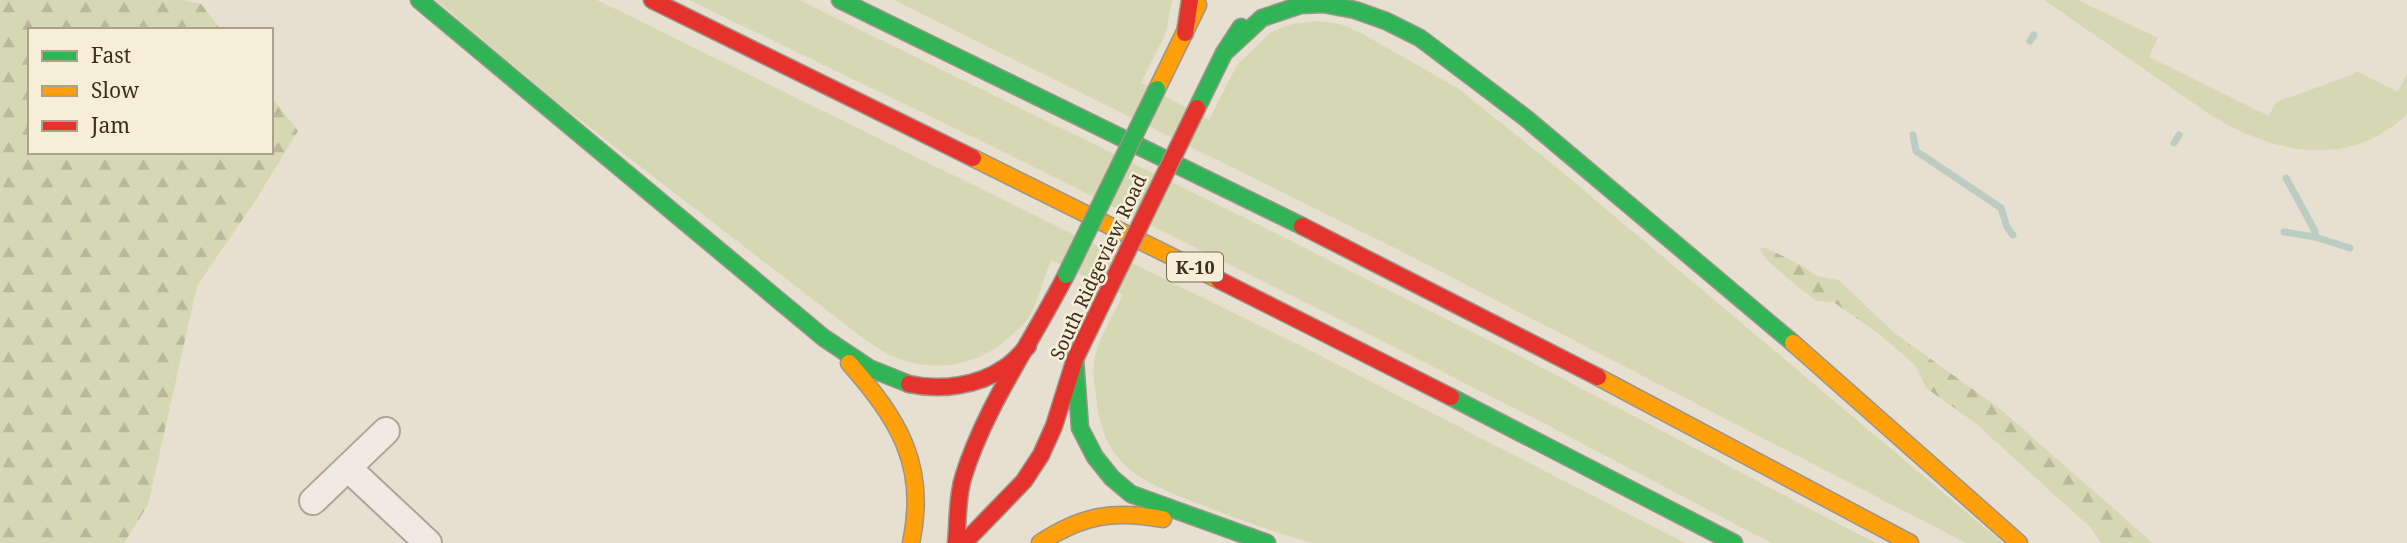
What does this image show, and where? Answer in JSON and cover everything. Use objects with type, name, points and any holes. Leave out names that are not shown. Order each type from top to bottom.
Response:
[{"type":"main road","points":[[419,0],[812,328],[850,364],[881,403],[903,438],[916,481],[911,543]]},
{"type":"main road","name":"K-10","points":[[652,0],[1346,342],[1734,543]]},
{"type":"main road","points":[[840,0],[1319,234],[1651,404],[1910,543]]},
{"type":"main road","points":[[1185,33],[1190,0]]},
{"type":"main road","name":"South Ridgeview Road","points":[[956,543],[962,481],[981,429],[1066,275],[1200,0]]},
{"type":"main road","name":"South Ridgeview Road","points":[[964,543],[1024,481],[1041,455],[1054,426],[1075,359],[1224,52],[1260,0]]},
{"type":"main road","points":[[1224,52],[1262,18],[1301,5],[1323,4],[1355,10],[1386,21],[1420,38],[1527,118],[1749,304],[2019,543]]},
{"type":"main road","points":[[1387,6],[1403,17],[1420,38]]},
{"type":"main road","points":[[812,328],[855,359],[892,378],[913,385],[957,385],[982,378],[1004,368],[1028,346]]},
{"type":"main road","points":[[1075,359],[1080,428],[1095,457],[1112,478],[1131,494],[1265,543]]},
{"type":"main road","points":[[1040,543],[1060,528],[1084,518],[1122,513],[1157,518],[1265,543]]},
{"type":"street","points":[[313,501],[349,469],[386,430]]},
{"type":"street","points":[[349,469],[428,543]]},
{"type":"green space","points":[[0,0],[181,0],[201,4],[219,28],[28,28],[28,154],[273,154],[273,99],[298,131],[255,201],[197,286],[148,505],[124,543],[0,543]]},
{"type":"green space","points":[[436,0],[597,0],[1313,352],[1685,543],[1313,543],[1250,523],[1168,491],[1149,482],[1119,458],[1108,442],[1100,421],[1094,363],[1102,337],[1123,295],[1051,260],[1028,318],[994,349],[980,357],[949,365],[933,366],[901,360],[859,335],[558,103]]},
{"type":"green space","points":[[689,0],[799,0],[1514,353],[1875,543],[1771,543],[1333,316]]},
{"type":"green space","points":[[894,0],[1172,0],[1166,33],[1141,83],[1209,120],[1237,65],[1271,32],[1292,24],[1318,21],[1340,24],[1361,33],[1456,87],[1555,166],[2003,543],[1966,543],[1399,250]]},
{"type":"green space","points":[[2044,0],[2078,0],[2158,38],[2149,57],[2269,116],[2276,102],[2356,71],[2398,92],[2407,74],[2407,114],[2384,132],[2360,144],[2335,149],[2309,150],[2258,138],[2209,114]]},
{"type":"green space","points":[[1764,247],[1817,276],[1839,280],[1893,332],[1999,408],[2153,543],[2101,543],[2090,527],[1974,422],[1926,388],[1915,365],[1878,333],[1833,302],[1817,301],[1798,287],[1767,260],[1760,249]]},
{"type":"waterway","points":[[2030,41],[2034,35]]},
{"type":"waterway","points":[[1913,135],[1916,151],[2001,208],[2007,227],[2013,235]]},
{"type":"waterway","points":[[2174,143],[2179,135]]},
{"type":"waterway","points":[[2286,178],[2315,231],[2315,237]]},
{"type":"waterway","points":[[2284,232],[2315,237],[2350,248]]},
{"type":"traffic: fast","points":[[419,0],[824,338],[869,368],[909,384]]},
{"type":"traffic: fast","points":[[840,0],[1302,226]]},
{"type":"traffic: fast","points":[[1224,53],[1262,18],[1301,5],[1323,4],[1355,10],[1386,21],[1420,38],[1527,119],[1793,343]]},
{"type":"traffic: fast","points":[[1197,108],[1224,53],[1241,27]]},
{"type":"traffic: fast","points":[[1066,275],[1157,89]]},
{"type":"traffic: fast","points":[[1075,359],[1080,428],[1095,457],[1112,478],[1131,494],[1267,543]]},
{"type":"traffic: fast","points":[[1451,397],[1734,543]]},
{"type":"traffic: slow","points":[[1157,89],[1198,5]]},
{"type":"traffic: slow","points":[[973,158],[1219,280]]},
{"type":"traffic: slow","points":[[1793,343],[2019,543]]},
{"type":"traffic: slow","points":[[849,363],[882,404],[905,445],[915,490],[911,543]]},
{"type":"traffic: slow","points":[[1598,377],[1910,543]]},
{"type":"traffic: slow","points":[[1040,543],[1070,526],[1099,517],[1129,515],[1163,519]]},
{"type":"traffic: jam","points":[[652,0],[973,158]]},
{"type":"traffic: jam","points":[[1185,33],[1190,0]]},
{"type":"traffic: jam","points":[[1106,295],[1197,108]]},
{"type":"traffic: jam","points":[[1302,226],[1598,377]]},
{"type":"traffic: jam","points":[[956,543],[961,486],[972,451],[996,400],[1066,275]]},
{"type":"traffic: jam","points":[[1219,280],[1451,397]]},
{"type":"traffic: jam","points":[[964,543],[1024,481],[1041,455],[1054,426],[1075,359],[1106,295]]},
{"type":"traffic: jam","points":[[909,384],[946,387],[971,383],[1007,366],[1028,346]]}]
